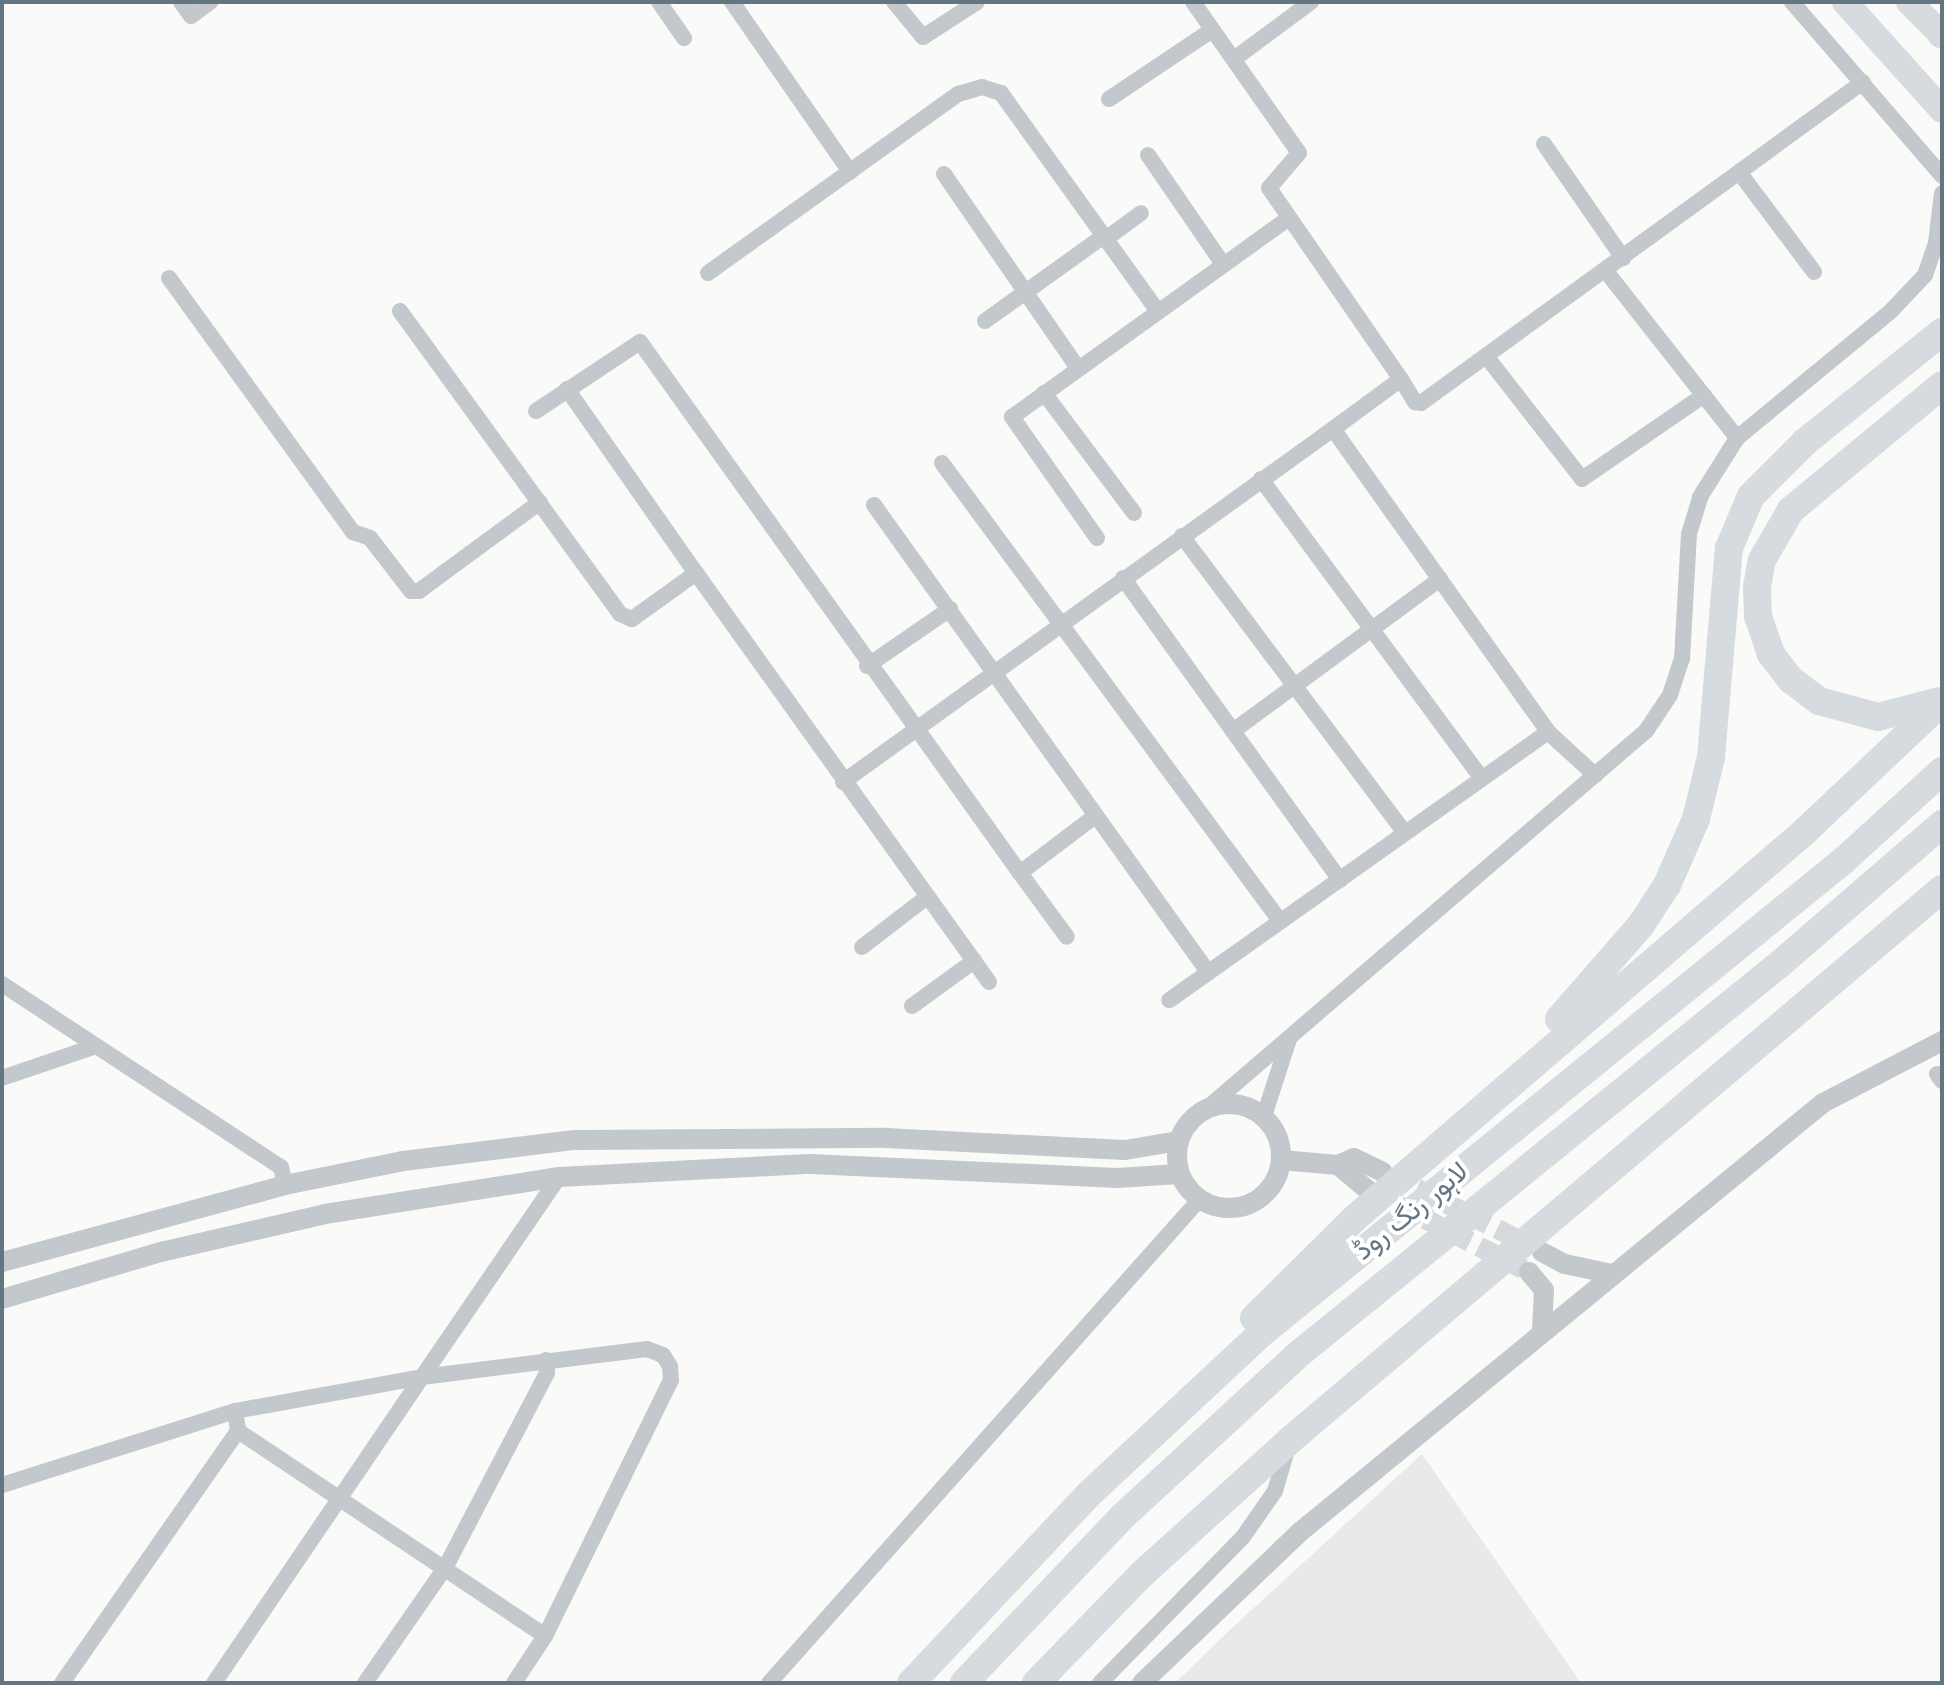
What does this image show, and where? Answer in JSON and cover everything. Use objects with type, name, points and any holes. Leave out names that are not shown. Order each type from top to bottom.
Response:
[{"type":"highway","points":[[1845,2],[1942,110]]},
{"type":"highway","points":[[1909,2],[1942,34]]},
{"type":"highway","points":[[1468,1121],[1617,957],[1667,885],[1696,819],[1711,757],[1729,548],[1751,496],[1795,450],[1942,332]]},
{"type":"highway","points":[[1942,385],[1791,510],[1762,560],[1757,587],[1758,616],[1771,654],[1791,680],[1819,701],[1878,717],[1942,701]]},
{"type":"highway","points":[[1164,1420],[1228,1345],[1355,1218],[1803,833],[1942,701]]},
{"type":"highway","name":"لاہور رنگ روڈ","points":[[911,1683],[1164,1420],[1365,1248],[1843,861],[1942,771]]},
{"type":"highway","name":"لاہور رنگ روڈ","points":[[964,1683],[1122,1517],[1300,1353],[1781,963],[1942,824]]},
{"type":"highway","points":[[1036,1683],[1142,1574],[1289,1441],[1930,906],[1942,889]]},
{"type":"street","points":[[181,2],[191,16],[210,2]]},
{"type":"street","points":[[659,2],[684,38]]},
{"type":"street","points":[[732,2],[850,172]]},
{"type":"street","points":[[894,2],[923,37],[977,2]]},
{"type":"street","points":[[1193,2],[1300,157],[1268,185],[1418,404],[1863,82]]},
{"type":"street","points":[[1234,59],[1311,2]]},
{"type":"street","points":[[1792,2],[1942,176]]},
{"type":"street","points":[[1109,99],[1212,30]]},
{"type":"street","points":[[708,273],[958,94],[982,87],[1001,93],[1157,310]]},
{"type":"street","points":[[1544,144],[1623,258]]},
{"type":"street","points":[[1148,155],[1223,264]]},
{"type":"street","points":[[1739,172],[1814,272]]},
{"type":"street","points":[[944,174],[1078,368]]},
{"type":"street","points":[[1206,1109],[1236,1104],[1264,1116],[1278,1136],[1281,1160],[1272,1186],[1246,1206],[1222,1208],[1199,1200],[1179,1174],[1179,1141],[1186,1126],[1646,731],[1670,695],[1682,659],[1689,534],[1700,497],[1737,438],[1890,312],[1925,275],[1936,243],[1942,193]]},
{"type":"street","points":[[985,321],[1141,213]]},
{"type":"street","points":[[1097,538],[1012,422],[1044,393],[1289,218]]},
{"type":"street","points":[[1605,270],[1737,438]]},
{"type":"street","points":[[169,278],[353,532],[370,538],[411,591],[419,591],[540,502]]},
{"type":"street","points":[[400,311],[625,618],[632,619],[696,573]]},
{"type":"street","points":[[536,411],[640,342],[867,666],[1067,937]]},
{"type":"street","points":[[1486,356],[1582,479],[1704,395]]},
{"type":"street","points":[[843,782],[912,728],[1401,379]]},
{"type":"street","points":[[567,389],[843,782],[989,982]]},
{"type":"street","points":[[1044,393],[1134,513]]},
{"type":"street","points":[[1333,429],[1548,732],[1595,775]]},
{"type":"street","points":[[942,463],[1280,921]]},
{"type":"street","points":[[1261,479],[1481,777]]},
{"type":"street","points":[[874,505],[1208,972]]},
{"type":"street","points":[[1182,536],[1405,833]]},
{"type":"street","points":[[1123,578],[1340,880]]},
{"type":"street","points":[[1233,731],[1440,579]]},
{"type":"street","points":[[867,666],[950,609]]},
{"type":"street","points":[[1169,1000],[1548,732]]},
{"type":"street","points":[[1020,873],[1095,816]]},
{"type":"street","points":[[862,947],[927,897]]},
{"type":"street","points":[[912,1006],[974,961]]},
{"type":"street","points":[[2,984],[281,1167],[285,1185]]},
{"type":"street","points":[[1264,1116],[1292,1034]]},
{"type":"street","points":[[1142,1683],[1300,1532],[1542,1330],[1823,1103],[1942,1041]]},
{"type":"street","points":[[2,1078],[96,1046]]},
{"type":"street","points":[[2,1262],[285,1185],[403,1161],[575,1140],[886,1138],[1125,1150],[1179,1141]]},
{"type":"street","points":[[1281,1160],[1338,1165],[1354,1158],[1383,1172]]},
{"type":"street","points":[[2,1299],[161,1252],[325,1214],[559,1177],[810,1164],[1117,1178],[1179,1174]]},
{"type":"street","points":[[1338,1165],[1368,1190]]},
{"type":"street","points":[[214,1683],[559,1177]]},
{"type":"street","points":[[769,1683],[1199,1200]]},
{"type":"street","points":[[152,1219],[161,1252]]},
{"type":"street","points":[[1542,1252],[1565,1264],[1612,1274]]},
{"type":"street","points":[[1542,1330],[1544,1290],[1565,1264]]},
{"type":"street","points":[[1529,1272],[1544,1290]]},
{"type":"street","points":[[2,1485],[235,1411],[422,1377],[546,1360],[647,1349],[663,1355],[670,1366],[671,1380],[545,1636],[514,1683]]},
{"type":"street","points":[[367,1682],[445,1568],[547,1373],[546,1360]]},
{"type":"street","points":[[62,1683],[238,1431],[235,1411]]},
{"type":"street","points":[[238,1431],[545,1636]]},
{"type":"street","points":[[1100,1683],[1243,1537],[1275,1491],[1289,1441]]},
{"type":"shaded area","points":[[1422,1454],[1581,1683],[1175,1683],[1233,1627]]},
{"type":"tunnel","points":[[1390,1175],[1533,1247]]},
{"type":"tunnel","points":[[1372,1192],[1529,1272]]}]
